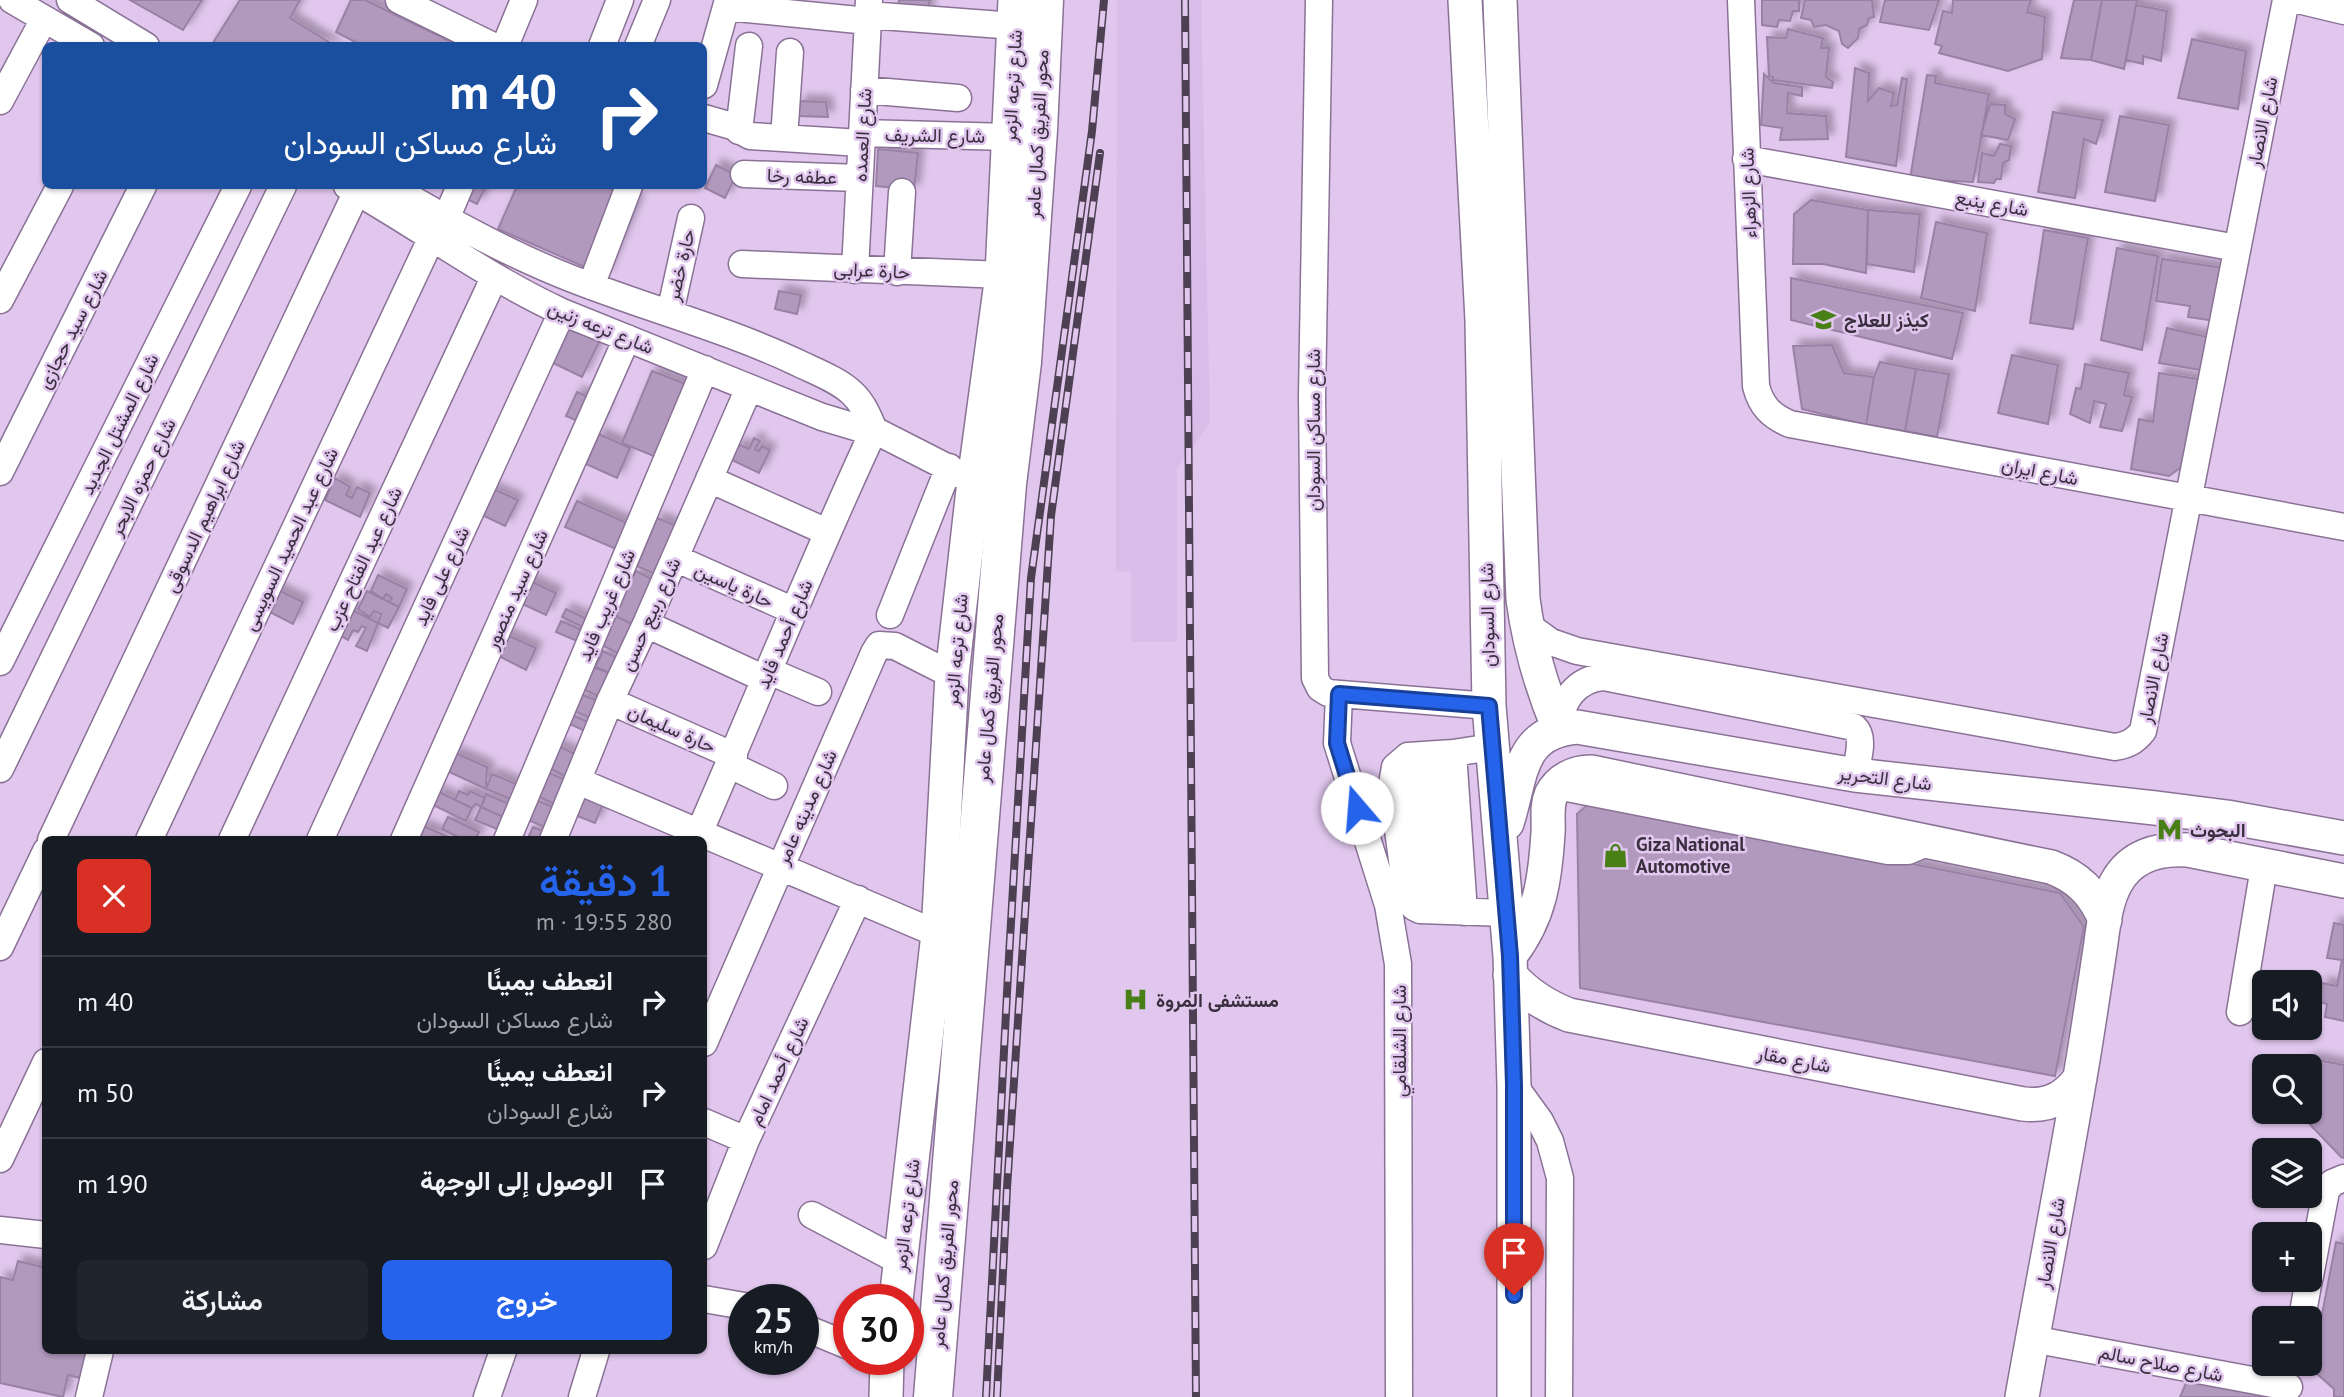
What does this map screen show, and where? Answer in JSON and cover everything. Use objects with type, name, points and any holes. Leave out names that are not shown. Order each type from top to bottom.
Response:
[{"type":"highway","name":"محور الفريق كمال عامر","points":[[933,1397],[1007,484],[1022,362],[1044,0]]},
{"type":"highway","name":"محور الفريق كمال عامر","points":[[956,1397],[1003,748],[1026,485],[1050,278],[1060,132],[1065,0]]},
{"type":"main road","name":"شارع السودان","points":[[1465,0],[1482,320],[1489,706],[1510,966],[1514,1100],[1514,1397]]},
{"type":"main road","name":"شارع السودان","points":[[1500,0],[1523,599],[1539,677],[1559,729]]},
{"type":"main road","name":"شارع ترعه الزمر","points":[[898,1284],[938,934],[962,474],[1002,275],[1015,13]]},
{"type":"main road","name":"شارع التحرير","points":[[1559,729],[1592,729],[1855,775],[2227,817],[2344,838]]},
{"type":"main road","points":[[1501,840],[1523,762],[1531,747],[1544,736],[1559,729]]},
{"type":"main road","points":[[1501,840],[1528,826],[1572,775],[1591,772],[1695,803],[1808,826],[1918,839],[2051,867],[2063,871],[2085,886],[2105,920]]},
{"type":"main road","points":[[1855,775],[1879,814],[1918,839]]},
{"type":"main road","points":[[1510,966],[1539,901],[1553,796]]},
{"type":"main road","points":[[2155,808],[2148,811],[2144,818],[2145,827],[2188,850],[2344,881]]},
{"type":"main road","name":"شارع الانصار","points":[[2022,1397],[2080,1078],[2105,920],[2115,884],[2125,870],[2138,859],[2153,852],[2188,850]]},
{"type":"main road","name":"شارع مقار","points":[[1510,966],[1535,999],[1569,1015],[2023,1104],[2045,1104],[2056,1100],[2074,1087],[2080,1078]]},
{"type":"main road","points":[[1514,1100],[1534,1161],[1537,1397]]},
{"type":"main road","points":[[886,1375],[886,1397]]},
{"type":"street","points":[[12,0],[84,42]]},
{"type":"street","points":[[71,0],[110,11],[142,42]]},
{"type":"street","points":[[507,42],[524,0]]},
{"type":"street","points":[[604,42],[620,0]]},
{"type":"street","points":[[640,42],[657,0]]},
{"type":"street","name":"شارع مساكن السودان","points":[[1319,0],[1312,396],[1315,678],[1320,688],[1328,693],[1339,694]]},
{"type":"street","name":"شارع الزهراء","points":[[1741,0],[1756,386]]},
{"type":"street","name":"شارع الانصار","points":[[1526,624],[1551,642],[1577,651],[2115,747],[2131,743],[2143,732],[2286,0]]},
{"type":"street","points":[[2298,0],[2344,11]]},
{"type":"street","points":[[414,3],[486,42]]},
{"type":"street","points":[[707,74],[727,4],[868,12],[1015,13]]},
{"type":"street","name":"شارع العمده","points":[[855,270],[868,12]]},
{"type":"street","points":[[0,101],[44,19]]},
{"type":"street","points":[[739,131],[749,46]]},
{"type":"street","points":[[784,138],[790,52]]},
{"type":"street","points":[[864,90],[958,97]]},
{"type":"street","name":"شارع الشريف","points":[[707,119],[732,126],[750,136],[1009,137]]},
{"type":"street","name":"شارع ينبع","points":[[1746,159],[2237,248]]},
{"type":"street","name":"عطفه رخا","points":[[744,174],[859,178]]},
{"type":"street","points":[[0,300],[58,189]]},
{"type":"street","name":"شارع سيد حجازى","points":[[0,472],[142,189]]},
{"type":"street","name":"شارع المشتل الجديد","points":[[0,662],[236,189]]},
{"type":"street","name":"شارع حمزه الابحر","points":[[0,769],[283,189]]},
{"type":"street","name":"شارع ابراهيم الدسوقى","points":[[53,836],[352,189]]},
{"type":"street","name":"شارع ترعه زنين","points":[[354,189],[438,229],[512,253],[591,286],[749,341],[851,392],[862,405],[874,429]]},
{"type":"street","name":"شارع ترعه زنين","points":[[393,189],[494,278],[562,312],[749,388],[822,417],[859,428],[874,429],[962,474]]},
{"type":"street","name":"شارع عبد الحميد السويسى","points":[[151,836],[458,189]]},
{"type":"street","points":[[591,286],[628,189]]},
{"type":"street","points":[[897,272],[902,192]]},
{"type":"street","name":"حارة خضر","points":[[670,313],[691,218]]},
{"type":"street","name":"حارة عرابى","points":[[742,264],[1002,275]]},
{"type":"street","name":"شارع عبد الفتاح عزب","points":[[234,836],[494,278]]},
{"type":"street","name":"شارع على فايد","points":[[322,836],[562,312]]},
{"type":"street","name":"شارع سيد منصور","points":[[406,836],[627,338]]},
{"type":"street","name":"شارع غريب فايد","points":[[510,836],[705,369]]},
{"type":"street","name":"شارع ايران","points":[[1756,386],[1767,411],[1790,424],[2344,527]]},
{"type":"street","name":"شارع ربيع حسن","points":[[555,836],[610,701],[749,388]]},
{"type":"street","name":"شارع أحمد فايد","points":[[698,836],[827,532],[874,429]]},
{"type":"street","points":[[890,614],[962,474]]},
{"type":"street","points":[[709,479],[827,532]]},
{"type":"street","name":"حارة ياسين","points":[[675,558],[794,611]]},
{"type":"street","points":[[646,624],[767,675],[818,692]]},
{"type":"street","name":"شارع مدينه عامر","points":[[707,1037],[879,645],[895,646],[952,675]]},
{"type":"street","points":[[1559,729],[1562,708],[1572,691],[1592,678],[1604,677],[1854,727],[1861,738],[1855,775]]},
{"type":"street","points":[[1339,694],[1489,706]]},
{"type":"street","name":"شارع الشلقامي","points":[[1339,694],[1337,743],[1388,905],[1398,964],[1399,1397]]},
{"type":"street","name":"حارة سليمان","points":[[610,701],[732,760],[774,786]]},
{"type":"street","points":[[1492,747],[1401,761],[1395,767],[1392,784],[1407,898],[1414,907],[1506,914]]},
{"type":"street","points":[[1431,755],[1445,911]]},
{"type":"street","points":[[578,781],[698,836]]},
{"type":"street","points":[[707,839],[780,866],[938,934]]},
{"type":"street","points":[[0,947],[42,859]]},
{"type":"street","points":[[2240,1012],[2264,867]]},
{"type":"street","name":"شارع أحمد امام","points":[[707,1238],[746,1140],[858,899]]},
{"type":"street","points":[[0,1159],[42,1070]]},
{"type":"street","points":[[1514,1100],[1540,1121],[1550,1141],[1560,1178],[1559,1397]]},
{"type":"street","points":[[707,1123],[746,1140]]},
{"type":"street","points":[[2320,1222],[2326,1191],[2332,1183],[2344,1178]]},
{"type":"street","points":[[813,1215],[901,1262]]},
{"type":"street","points":[[0,1230],[42,1235]]},
{"type":"street","points":[[707,1300],[728,1303]]},
{"type":"street","name":"شارع صلاح سالم","points":[[2032,1339],[2290,1382]]},
{"type":"street","points":[[89,1397],[99,1354]]},
{"type":"street","points":[[487,1397],[502,1354]]},
{"type":"street","points":[[582,1397],[595,1354]]},
{"type":"shaded area","points":[[1117,0],[1201,0],[1210,423],[1177,468],[1177,642],[1131,642],[1131,572],[1116,571]]},
{"type":"building","points":[[130,0],[202,0],[183,30]]},
{"type":"building","points":[[240,0],[300,0],[290,18],[329,42],[214,42]]},
{"type":"building","points":[[351,0],[365,0],[452,42],[355,42],[336,32]]},
{"type":"building","points":[[899,0],[930,0],[925,20],[897,17]]},
{"type":"building","points":[[1762,0],[1799,0],[1799,11],[1793,11],[1790,21],[1779,20],[1777,27],[1762,25]]},
{"type":"building","points":[[1805,0],[1872,0],[1874,17],[1869,18],[1867,25],[1859,29],[1858,38],[1848,48],[1842,44],[1839,31],[1826,25],[1814,27],[1811,20],[1801,18]]},
{"type":"building","points":[[1885,0],[1939,0],[1929,30],[1880,22]]},
{"type":"building","points":[[1953,0],[2031,0],[2027,12],[2045,17],[2042,59],[2008,71],[1939,53],[1942,46],[1935,44],[1943,11],[1952,13]]},
{"type":"building","points":[[2074,0],[2102,0],[2091,60],[2061,58]]},
{"type":"building","points":[[2102,0],[2137,0],[2124,69],[2091,60]]},
{"type":"building","points":[[2136,5],[2167,11],[2161,61],[2143,56],[2143,64],[2126,60]]},
{"type":"building","points":[[1788,29],[1823,38],[1821,48],[1829,48],[1826,77],[1833,82],[1832,88],[1773,80],[1773,77],[1769,76],[1767,37],[1786,38]]},
{"type":"building","points":[[2192,39],[2246,51],[2238,109],[2178,98]]},
{"type":"building","points":[[1855,68],[1869,73],[1868,101],[1879,88],[1894,93],[1891,106],[1897,105],[1902,78],[1907,79],[1896,166],[1846,157]]},
{"type":"building","points":[[1764,74],[1774,83],[1802,87],[1802,96],[1788,93],[1787,113],[1826,116],[1828,139],[1780,140],[1782,128],[1761,125]]},
{"type":"building","points":[[1927,75],[1936,76],[1935,83],[1989,94],[1973,182],[1910,179]]},
{"type":"building","points":[[800,101],[826,102],[828,117],[797,116]]},
{"type":"building","points":[[1990,104],[2005,105],[2005,114],[2015,119],[2008,140],[1981,135]]},
{"type":"building","points":[[2053,112],[2103,120],[2096,144],[2084,139],[2075,198],[2038,192]]},
{"type":"building","points":[[2120,116],[2169,125],[2155,201],[2105,192]]},
{"type":"building","points":[[2000,144],[2011,146],[2009,160],[2003,163],[2001,179],[1996,179],[1994,183],[1978,182],[1982,153],[1994,156]]},
{"type":"building","points":[[878,149],[918,153],[914,190],[876,186]]},
{"type":"building","points":[[716,165],[736,175],[725,198],[707,189]]},
{"type":"building","points":[[445,189],[484,189],[477,204]]},
{"type":"building","points":[[516,189],[611,189],[638,200],[605,276],[498,229]]},
{"type":"building","points":[[1811,200],[1868,210],[1866,273],[1823,264],[1793,264],[1794,214]]},
{"type":"building","points":[[1868,210],[1920,214],[1914,272],[1867,264]]},
{"type":"building","points":[[1936,222],[1987,233],[1975,311],[1921,298]]},
{"type":"building","points":[[2044,230],[2088,238],[2073,329],[2030,323]]},
{"type":"building","points":[[2117,248],[2158,256],[2142,350],[2101,340]]},
{"type":"building","points":[[2162,259],[2224,268],[2216,321],[2188,317],[2190,306],[2156,301]]},
{"type":"building","points":[[1791,278],[1963,313],[1952,359],[1791,320]]},
{"type":"building","points":[[779,291],[801,295],[797,314],[775,309]]},
{"type":"building","points":[[570,327],[600,340],[582,377],[553,363]]},
{"type":"building","points":[[2167,328],[2212,338],[2207,371],[2159,363]]},
{"type":"building","points":[[1832,345],[1844,373],[1874,377],[1866,425],[1802,409],[1793,346]]},
{"type":"building","points":[[2012,355],[2058,365],[2048,424],[1998,413]]},
{"type":"building","points":[[1880,362],[1916,369],[1905,431],[1866,425],[1874,377]]},
{"type":"building","points":[[2085,364],[2129,373],[2124,395],[2132,397],[2122,431],[2100,427],[2106,404],[2094,401],[2090,423],[2070,414],[2076,388],[2081,389]]},
{"type":"building","points":[[1916,369],[1949,374],[1937,437],[1905,431]]},
{"type":"building","points":[[652,371],[686,384],[656,457],[622,443]]},
{"type":"building","points":[[2159,373],[2205,380],[2191,460],[2169,476],[2131,469],[2139,419],[2153,422]]},
{"type":"building","points":[[577,392],[607,405],[596,429],[566,416]]},
{"type":"building","points":[[599,434],[630,448],[617,478],[586,464]]},
{"type":"building","points":[[754,438],[760,441],[755,449],[759,451],[762,446],[770,450],[759,473],[730,459],[738,444],[749,449]]},
{"type":"building","points":[[335,478],[350,487],[346,495],[352,498],[357,487],[370,493],[360,517],[325,500]]},
{"type":"building","points":[[491,488],[518,500],[505,526],[480,514]]},
{"type":"building","points":[[577,501],[634,526],[623,552],[565,527]]},
{"type":"building","points":[[657,518],[684,529],[666,579],[637,566]]},
{"type":"building","points":[[636,571],[659,583],[639,627],[613,615]]},
{"type":"building","points":[[378,575],[407,589],[399,607],[389,602],[392,598],[386,594],[383,599],[371,591]]},
{"type":"building","points":[[526,579],[556,593],[546,615],[516,601]]},
{"type":"building","points":[[272,587],[303,602],[293,624],[262,608]]},
{"type":"building","points":[[367,591],[399,607],[388,628],[378,623],[381,614],[374,611],[370,617],[358,609]]},
{"type":"building","points":[[349,608],[378,623],[367,651],[356,646],[366,628],[362,626],[358,632],[353,630],[348,640],[338,634]]},
{"type":"building","points":[[566,609],[593,622],[589,630],[562,617]]},
{"type":"building","points":[[613,615],[639,627],[625,657],[600,644]]},
{"type":"building","points":[[561,621],[589,633],[584,644],[556,632]]},
{"type":"building","points":[[503,633],[536,648],[526,670],[493,653]]},
{"type":"building","points":[[603,651],[625,662],[620,677],[595,668]]},
{"type":"building","points":[[589,664],[620,677],[610,701],[580,688]]},
{"type":"building","points":[[580,694],[603,703],[596,720],[574,711]]},
{"type":"building","points":[[572,715],[595,725],[591,734],[568,723]]},
{"type":"building","points":[[557,745],[583,758],[573,780],[547,767]]},
{"type":"building","points":[[453,752],[487,767],[486,789],[445,770]]},
{"type":"building","points":[[547,772],[572,783],[561,807],[537,796]]},
{"type":"building","points":[[492,774],[524,787],[518,802],[486,789]]},
{"type":"building","points":[[582,790],[605,799],[595,823],[572,814]]},
{"type":"building","points":[[437,791],[472,808],[466,821],[431,804]]},
{"type":"building","points":[[459,791],[468,795],[470,791],[485,798],[481,807],[476,804],[472,808],[455,800]]},
{"type":"building","points":[[486,794],[516,807],[510,820],[481,807]]},
{"type":"building","points":[[536,800],[560,810],[552,830],[528,820]]},
{"type":"building","points":[[1592,801],[2060,893],[2084,927],[2055,1076],[1580,988],[1577,814]]},
{"type":"building","points":[[481,807],[510,820],[504,832],[475,820]]},
{"type":"building","points":[[448,817],[479,832],[477,836],[456,836],[442,829]]},
{"type":"building","points":[[421,825],[446,836],[417,836]]},
{"type":"building","points":[[533,827],[550,834],[549,836],[529,836]]},
{"type":"building","points":[[2334,923],[2344,925],[2344,1021],[2325,1017],[2327,1004],[2322,1003],[2322,983],[2337,986],[2342,960],[2327,958]]},
{"type":"building","points":[[2322,1061],[2344,1065],[2344,1158],[2309,1124],[2322,1124]]},
{"type":"building","points":[[2336,1242],[2344,1244],[2344,1397],[2334,1397],[2334,1389],[2319,1376],[2322,1376],[2322,1314]]},
{"type":"building","points":[[18,1261],[42,1267],[42,1354],[94,1354],[88,1380],[68,1375],[63,1397],[0,1383],[0,1277],[13,1280]]},
{"type":"building","points":[[2197,1373],[2267,1388],[2266,1397],[2180,1397],[2187,1381],[2194,1384]]},
{"type":"railway","points":[[986,1397],[1031,578],[1092,131],[1104,0]]},
{"type":"railway","points":[[1185,0],[1196,1397]]},
{"type":"railway","points":[[997,1397],[1007,1188],[1051,516],[1100,153]]},
{"type":"place","name":"كيذز للعلاج","points":[[1824,320]]},
{"type":"place","name":"البحوث","points":[[2170,830]]},
{"type":"place","name":"Giza National Automotive","points":[[1616,855]]},
{"type":"place","name":"مستشفى المروة","points":[[1136,1000]]},
{"type":"route","points":[[1357,808],[1337,743],[1336,711],[1339,694],[1489,706],[1510,956],[1514,1085],[1514,1295]]}]
